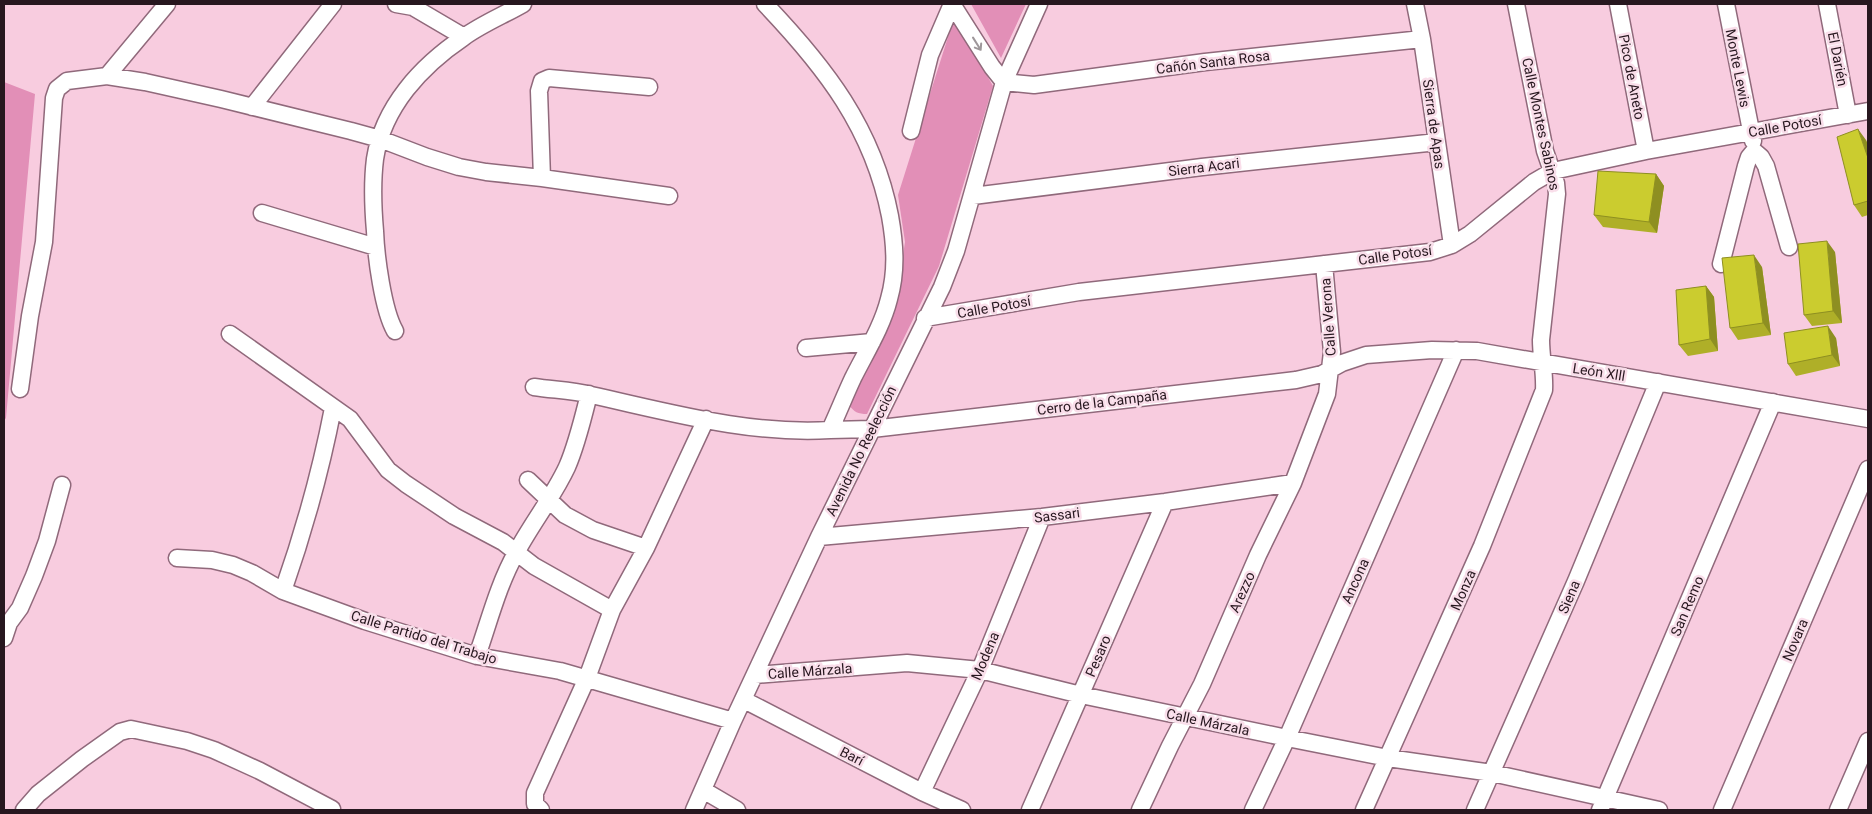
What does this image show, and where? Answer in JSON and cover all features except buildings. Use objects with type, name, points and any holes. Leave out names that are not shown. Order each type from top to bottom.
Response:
[{"type":"street","points":[[107,76],[167,4]]},
{"type":"street","points":[[252,107],[332,4]]},
{"type":"street","points":[[401,4],[428,15],[464,37]]},
{"type":"street","points":[[395,331],[390,323],[376,247],[374,182],[375,160],[380,139],[390,114],[408,86],[428,66],[464,37],[523,4]]},
{"type":"street","points":[[765,4],[837,89],[854,114],[879,174],[895,248],[895,270],[889,299],[872,342],[853,378],[830,430]]},
{"type":"street","points":[[952,4],[992,67],[1004,82]]},
{"type":"street","points":[[911,131],[930,54],[952,4]]},
{"type":"street","name":"Avenida No Reelección","points":[[694,810],[733,721],[820,537],[925,318],[942,287],[956,251],[973,196],[1004,82],[1039,4]]},
{"type":"street","name":"Sierra de Apas","points":[[1415,4],[1422,39],[1452,245]]},
{"type":"street","name":"Calle Montes Sabinos","points":[[1516,4],[1545,152],[1556,183],[1557,194],[1541,340],[1543,364]]},
{"type":"street","name":"Pico de Aneto","points":[[1618,4],[1646,151]]},
{"type":"street","name":"Monte Lewis","points":[[1726,4],[1754,151]]},
{"type":"street","name":"El Darién","points":[[1827,4],[1848,115]]},
{"type":"street","name":"Cañón Santa Rosa","points":[[1004,82],[1034,85],[1205,62],[1422,39]]},
{"type":"street","points":[[20,389],[30,316],[44,242],[54,98],[57,90],[67,81],[107,76],[145,82],[380,139],[459,167],[669,196]]},
{"type":"street","points":[[542,178],[539,91],[542,81],[549,78],[649,87]]},
{"type":"street","name":"Calle Potosí","points":[[925,318],[1078,292],[1430,252],[1452,245],[1470,234],[1534,182],[1552,171],[1646,151],[1868,111]]},
{"type":"street","name":"Sierra Acari","points":[[973,196],[1202,167],[1436,142]]},
{"type":"street","points":[[1721,264],[1746,166],[1749,157],[1754,151],[1761,157],[1766,166],[1789,247]]},
{"type":"street","points":[[262,213],[376,247]]},
{"type":"street","name":"Calle Verona","points":[[1324,264],[1331,334],[1331,369]]},
{"type":"street","points":[[230,334],[350,419],[388,470],[406,484],[454,516],[503,542],[534,566],[612,610]]},
{"type":"street","points":[[806,348],[872,342]]},
{"type":"street","name":"León Xlll","points":[[1331,369],[1354,357],[1366,354],[1456,350],[1477,351],[1868,419]]},
{"type":"street","name":"Ancona","points":[[1253,810],[1456,350]]},
{"type":"street","name":"Monza","points":[[1364,810],[1482,546],[1544,390],[1543,364]]},
{"type":"street","name":"Cerro de la Campaña","points":[[534,387],[589,394],[649,409],[706,420],[782,431],[830,430],[872,429],[1296,380],[1310,378],[1331,369]]},
{"type":"street","name":"Arezzo","points":[[1140,810],[1202,684],[1258,555],[1293,483],[1328,394],[1331,369]]},
{"type":"street","name":"Siena","points":[[1475,810],[1576,581],[1658,382]]},
{"type":"street","points":[[477,656],[505,576],[516,553],[549,500],[573,453],[589,394]]},
{"type":"street","name":"San Remo","points":[[1602,805],[1773,402]]},
{"type":"street","points":[[283,591],[298,550],[324,457],[333,408]]},
{"type":"street","points":[[541,810],[535,804],[535,793],[587,678],[612,610],[646,548],[706,420]]},
{"type":"street","name":"Novara","points":[[1722,810],[1868,469]]},
{"type":"street","points":[[528,480],[566,515],[593,530],[646,548]]},
{"type":"street","name":"Sassari","points":[[820,537],[1042,516],[1165,502],[1293,483]]},
{"type":"street","points":[[4,638],[9,623],[20,608],[34,576],[47,541],[62,485]]},
{"type":"street","name":"Pesaro","points":[[1030,810],[1165,502]]},
{"type":"street","name":"Modena","points":[[922,792],[980,670],[1042,516]]},
{"type":"street","name":"Calle Partido del Trabajo","points":[[177,558],[212,560],[233,565],[283,591],[365,621],[477,656],[560,671],[733,721]]},
{"type":"street","name":"Calle Márzala","points":[[756,675],[907,663],[980,670],[1081,694],[1286,738],[1388,758],[1492,773],[1602,805],[1658,810]]},
{"type":"street","name":"Barí","points":[[744,700],[922,792],[962,810]]},
{"type":"street","points":[[24,810],[38,794],[82,759],[120,732],[131,729],[187,741],[214,750],[260,770],[332,809]]},
{"type":"street","points":[[1838,810],[1868,741]]},
{"type":"street","points":[[703,790],[737,810]]},
{"type":"shaded area","points":[[971,4],[1026,4],[1001,58]]},
{"type":"shaded area","points":[[954,18],[993,86],[939,266],[867,414],[861,414],[849,405],[897,295],[905,242],[898,195]]},
{"type":"shaded area","points":[[4,82],[35,94],[6,418],[4,421]]}]
